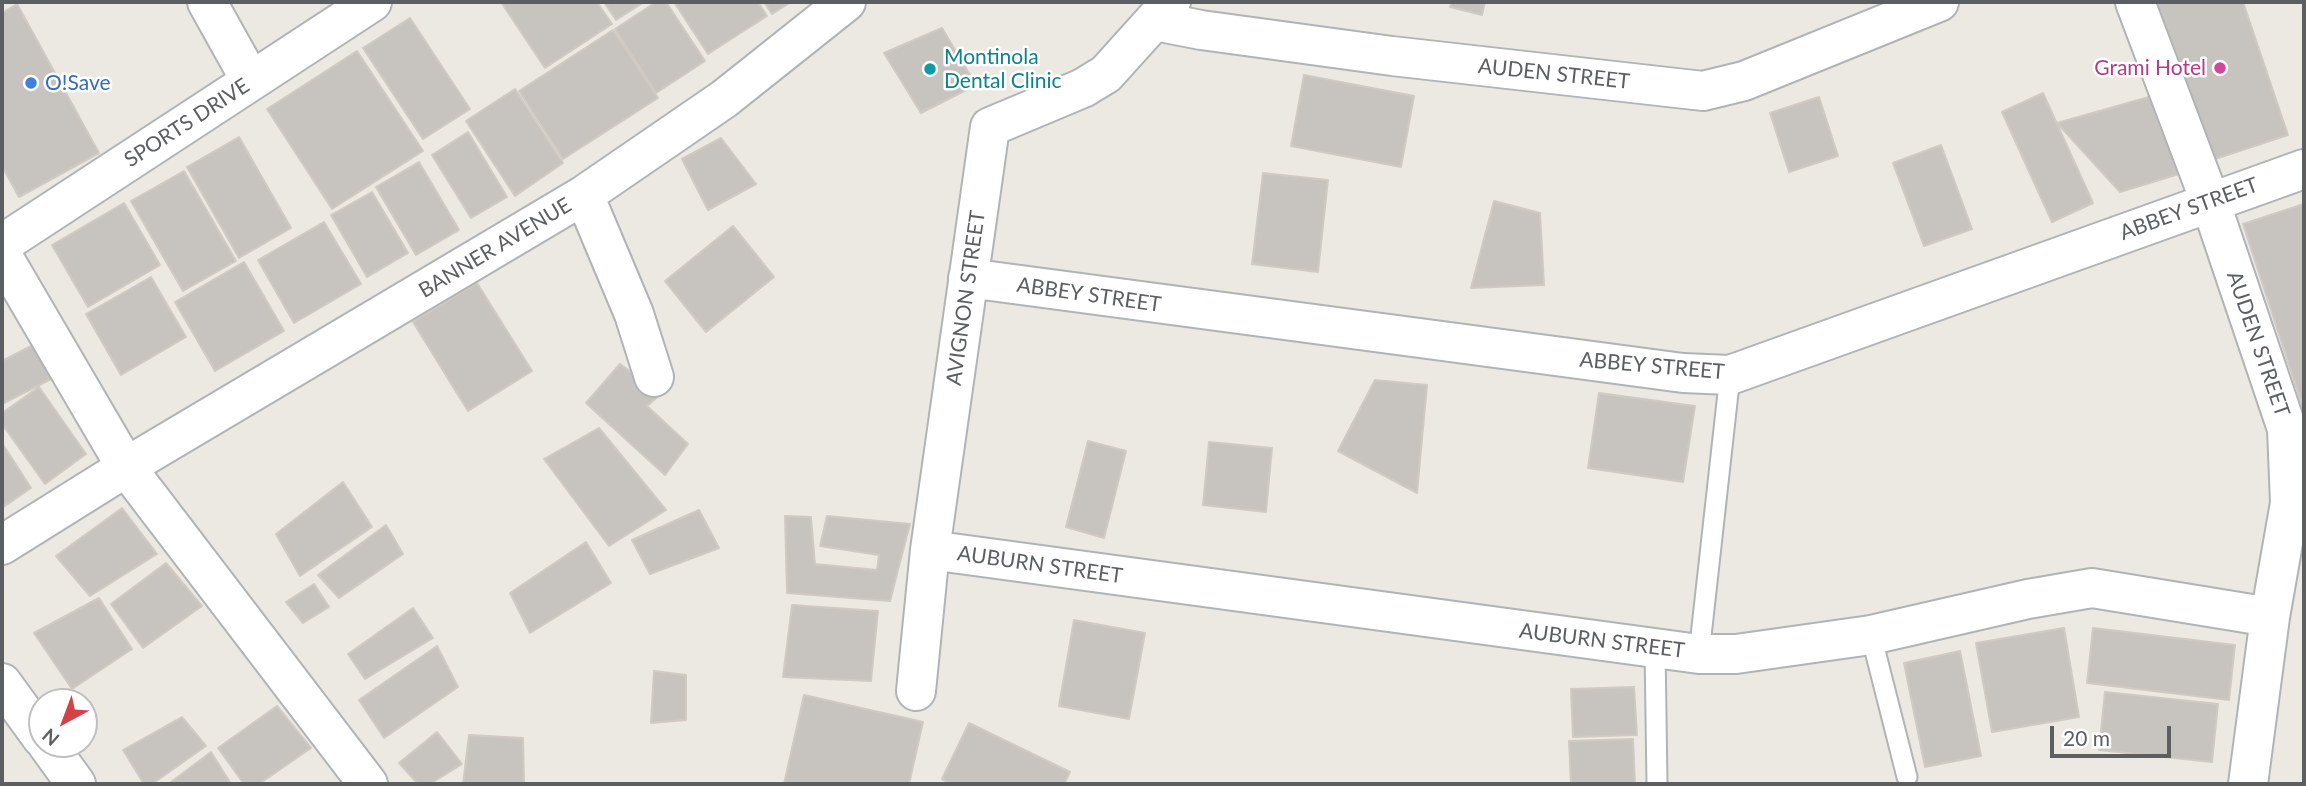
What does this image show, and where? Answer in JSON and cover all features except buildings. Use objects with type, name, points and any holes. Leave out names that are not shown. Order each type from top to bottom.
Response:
[{"type":"street","points":[[207,2],[251,81]]},
{"type":"street","name":"SPORTS DRIVE","points":[[2,244],[372,2]]},
{"type":"street","name":"BANNER AVENUE","points":[[2,545],[126,467],[584,195],[724,99],[846,2]]},
{"type":"street","name":"AUDEN STREET","points":[[1163,11],[1201,30],[1392,56],[1703,90],[1744,81],[1938,2]]},
{"type":"street","name":"AUDEN STREET","points":[[2134,2],[2210,201],[2287,429],[2290,503],[2270,617],[2248,784]]},
{"type":"street","name":"AVIGNON STREET","points":[[916,691],[930,550],[990,127],[1083,88],[1106,74],[1163,11]]},
{"type":"street","name":"ABBEY STREET","points":[[968,278],[1657,370],[1730,375],[2304,169]]},
{"type":"street","points":[[584,195],[634,314],[654,377]]},
{"type":"street","points":[[2,255],[126,467],[368,784]]},
{"type":"street","name":"AUBURN STREET","points":[[930,550],[1699,654],[1736,654],[1871,635],[2028,599],[2092,588],[2270,617]]},
{"type":"street","points":[[2,683],[28,719]]},
{"type":"street","points":[[57,758],[76,784]]},
{"type":"lane","points":[[1699,654],[1730,375]]},
{"type":"lane","points":[[1871,635],[1907,777]]},
{"type":"lane","points":[[1655,647],[1657,784]]},
{"type":"place","name":"Grami Hotel","points":[[2220,68]]},
{"type":"place","name":"Montinola Dental Clinic","points":[[930,69]]},
{"type":"place","name":"O!Save","points":[[31,83]]}]
